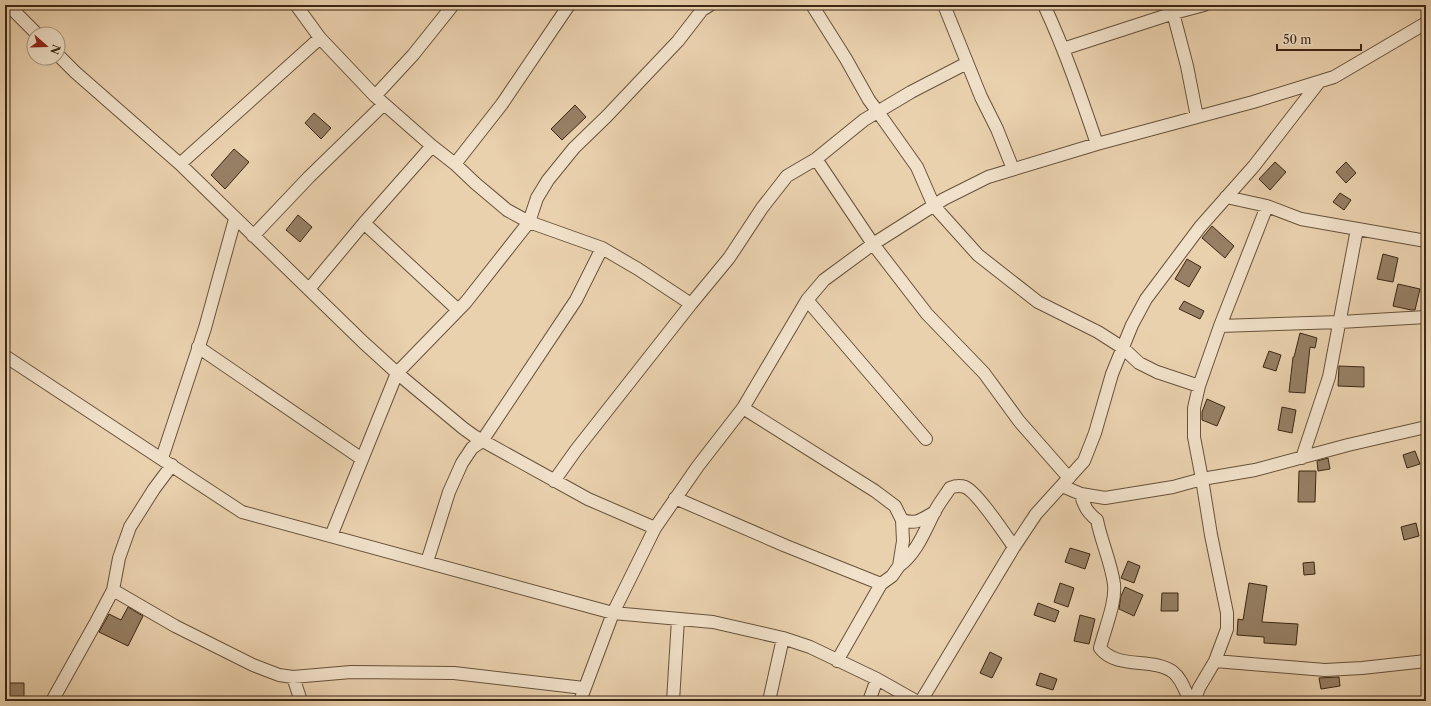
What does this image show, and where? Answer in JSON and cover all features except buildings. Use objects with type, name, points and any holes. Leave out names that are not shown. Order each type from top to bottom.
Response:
[{"type":"street","points":[[8,5],[29,26]]},
{"type":"street","points":[[296,5],[320,38],[375,96],[507,210],[529,222],[602,248],[638,269],[691,304]]},
{"type":"street","points":[[375,96],[413,55],[453,5]]},
{"type":"street","points":[[455,164],[502,104],[569,5]]},
{"type":"street","points":[[331,536],[397,373],[466,302],[529,222],[538,198],[548,180],[574,148],[607,116],[678,41],[702,10],[710,5]]},
{"type":"street","points":[[812,5],[846,59],[869,100],[917,168],[934,206],[978,255],[1038,302],[1098,332],[1123,348],[1139,363],[1157,372],[1199,386]]},
{"type":"street","points":[[944,5],[981,97],[997,129],[1013,169]]},
{"type":"street","points":[[1044,5],[1063,50],[1097,144]]},
{"type":"street","points":[[1063,50],[1173,9],[1204,5]]},
{"type":"street","points":[[1173,9],[1187,66],[1197,117]]},
{"type":"street","points":[[580,701],[612,613],[654,528],[698,466],[744,408],[807,300],[824,280],[873,244],[934,206],[988,177],[1097,144],[1253,102],[1334,77],[1426,23]]},
{"type":"street","points":[[180,164],[320,38]]},
{"type":"street","points":[[66,63],[180,164],[363,342],[462,428],[482,441],[588,499],[654,528]]},
{"type":"street","points":[[554,481],[576,450],[728,258],[762,208],[787,176],[816,159],[864,120],[912,92],[967,63]]},
{"type":"street","points":[[921,701],[1014,547],[1036,514],[1084,461],[1095,433],[1112,374],[1132,325],[1146,299],[1200,227],[1254,166],[1319,82]]},
{"type":"street","points":[[253,236],[309,177],[384,104]]},
{"type":"street","points":[[309,289],[364,223],[432,146]]},
{"type":"street","points":[[816,159],[873,244],[927,314],[984,373],[1065,482],[1081,494],[1105,498],[1173,487],[1202,479],[1255,470],[1348,445],[1426,427]]},
{"type":"street","points":[[1226,197],[1267,206],[1301,219],[1426,241]]},
{"type":"street","points":[[1194,701],[1199,688],[1215,661],[1227,630],[1228,613],[1211,535],[1194,437],[1194,408],[1199,386],[1220,326],[1267,206]]},
{"type":"street","points":[[52,701],[113,590],[119,558],[130,527],[154,488],[167,462],[235,219]]},
{"type":"street","points":[[364,223],[458,310]]},
{"type":"street","points":[[1302,458],[1329,377],[1357,229]]},
{"type":"street","points":[[427,562],[449,492],[462,463],[472,448],[482,441],[576,300],[602,248]]},
{"type":"street","points":[[807,300],[926,439]]},
{"type":"street","points":[[1220,326],[1340,322],[1426,317]]},
{"type":"street","points":[[198,347],[362,459]]},
{"type":"street","points":[[5,356],[242,512],[612,613],[713,622],[783,638],[810,647],[877,679],[916,701]]},
{"type":"street","points":[[744,408],[875,490],[895,506],[902,520],[903,541],[899,566]]},
{"type":"street","points":[[837,661],[881,584],[892,576],[899,566],[908,560],[950,488],[957,485],[965,487],[974,494],[1014,547]]},
{"type":"street","points":[[1081,494],[1083,503],[1090,514],[1097,520],[1100,537],[1114,584],[1113,599],[1100,648],[1106,654],[1129,662],[1166,668],[1173,672],[1182,682],[1190,701]]},
{"type":"street","points":[[675,498],[786,546],[881,584]]},
{"type":"street","points":[[902,520],[910,523],[918,522],[935,512]]},
{"type":"street","points":[[113,590],[175,626],[253,665],[279,675],[293,677],[351,672],[454,673],[584,688]]},
{"type":"street","points":[[673,701],[678,619]]},
{"type":"street","points":[[769,701],[783,638]]},
{"type":"street","points":[[1215,661],[1325,670],[1362,668],[1426,661]]},
{"type":"street","points":[[293,677],[301,701]]},
{"type":"street","points":[[869,701],[877,679]]}]
